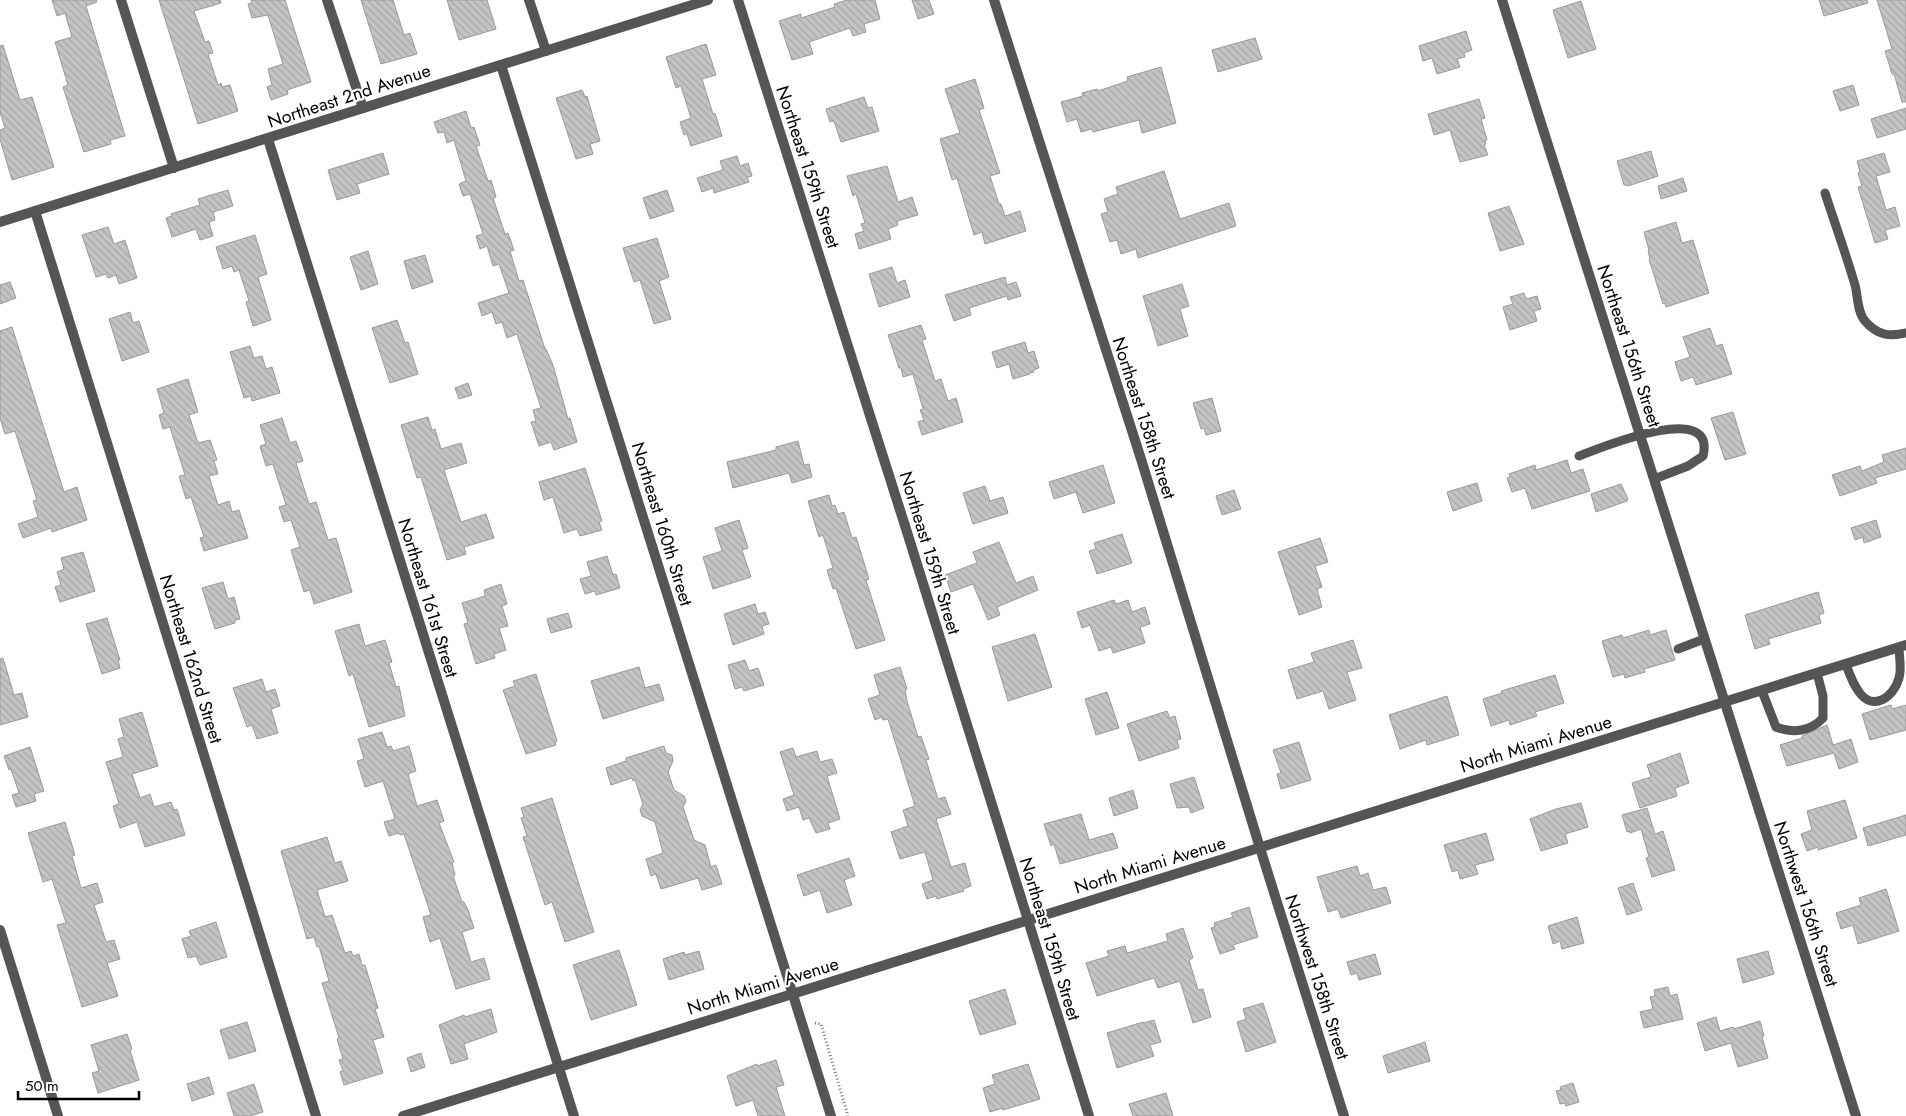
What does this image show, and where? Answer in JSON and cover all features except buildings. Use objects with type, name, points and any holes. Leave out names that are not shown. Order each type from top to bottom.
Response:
[{"type":"street","points":[[121,0],[174,168]]},
{"type":"street","points":[[327,0],[363,108]]},
{"type":"street","points":[[529,0],[546,51]]},
{"type":"street","name":"Northeast 2nd Avenue","points":[[0,222],[708,0]]},
{"type":"street","name":"Northeast 159th Street","points":[[738,0],[907,532],[1089,1116]]},
{"type":"street","name":"Northeast 158th Street","points":[[994,0],[1141,459],[1260,848]]},
{"type":"street","name":"Northeast 156th Street","points":[[1502,0],[1724,703]]},
{"type":"street","name":"Northeast 160th Street","points":[[501,65],[831,1116]]},
{"type":"street","name":"Northeast 161st Street","points":[[268,139],[574,1116]]},
{"type":"street","name":"Northeast 162nd Street","points":[[35,211],[316,1116]]},
{"type":"street","name":"North Miami Avenue","points":[[403,1116],[1902,646]]},
{"type":"street","name":"Northwest 156th Street","points":[[1724,703],[1856,1116]]},
{"type":"street","name":"Northwest 158th Street","points":[[1260,848],[1344,1116]]},
{"type":"street","points":[[0,930],[58,1116]]},
{"type":"lane","points":[[1825,193],[1855,286],[1860,312],[1865,321],[1881,335],[1895,336],[1906,333]]},
{"type":"lane","points":[[1579,456],[1640,434],[1680,428],[1693,430],[1700,435],[1706,446],[1703,456],[1688,466],[1654,478]]},
{"type":"lane","points":[[1678,649],[1704,639]]},
{"type":"lane","points":[[1846,664],[1853,682],[1864,697],[1872,701],[1886,699],[1891,694],[1899,677],[1902,646]]},
{"type":"lane","points":[[1762,691],[1776,727],[1790,732],[1807,728],[1824,718],[1823,696],[1817,673]]},
{"type":"path","points":[[801,1021],[821,1024],[848,1116]]}]
